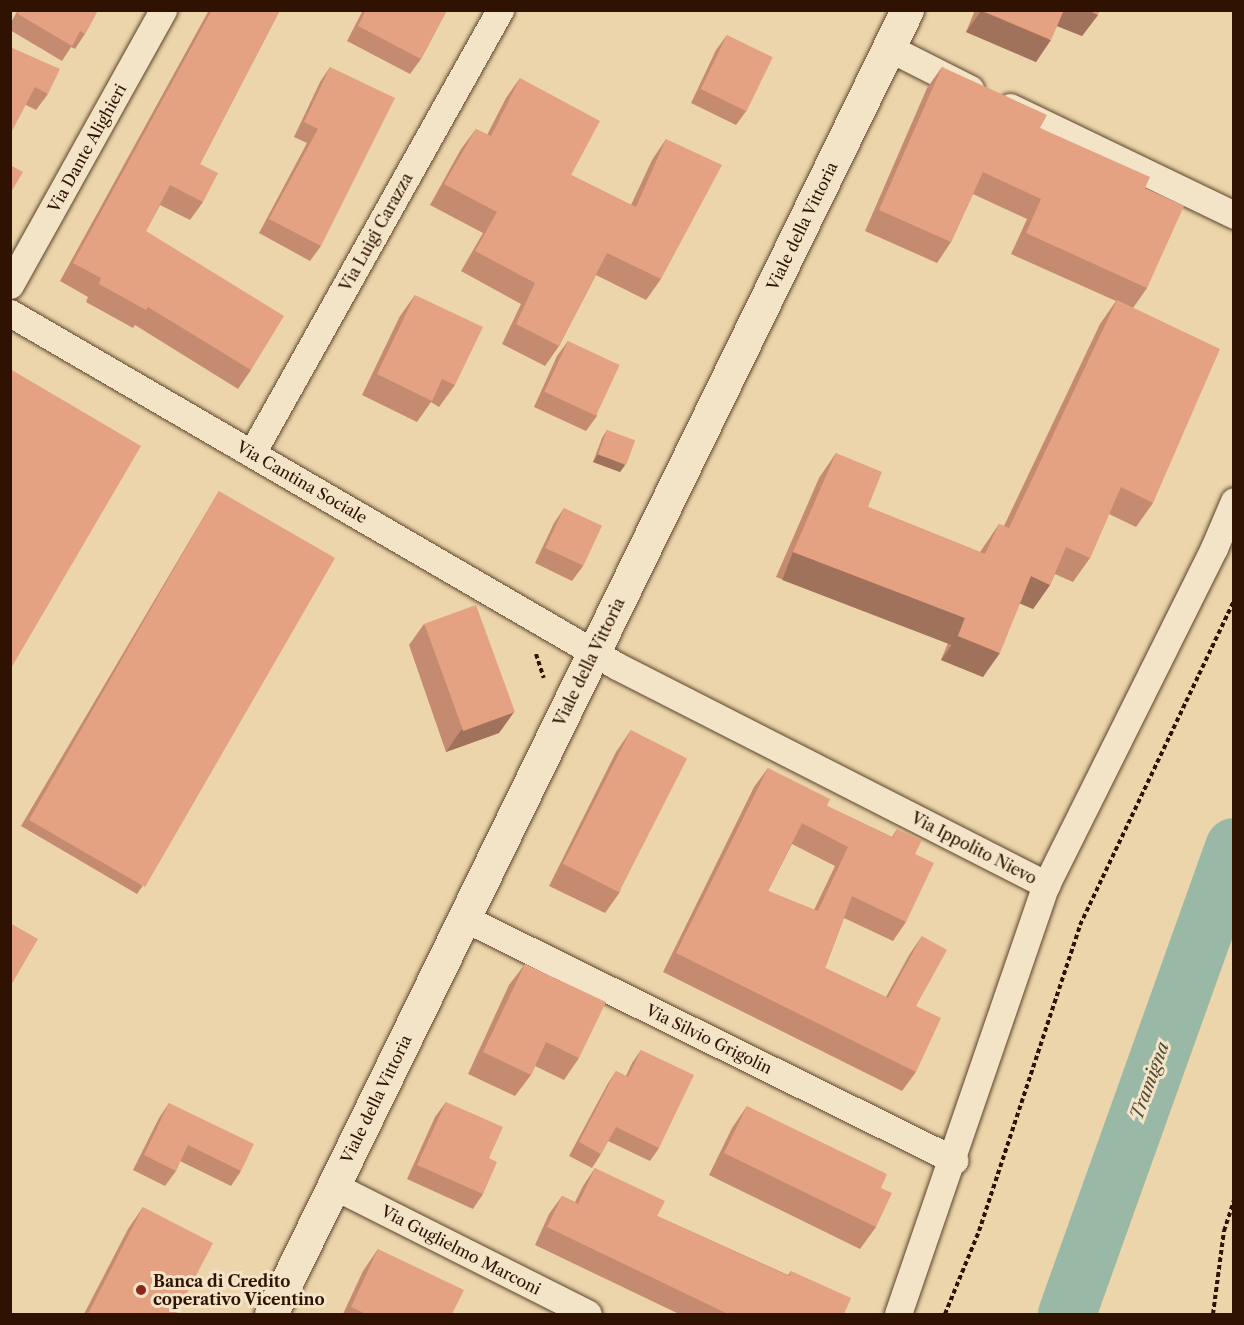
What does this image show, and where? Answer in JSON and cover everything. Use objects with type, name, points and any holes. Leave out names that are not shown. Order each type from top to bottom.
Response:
[{"type":"street","name":"Via Dante Alighieri","points":[[10,285],[163,10]]},
{"type":"street","name":"Via Luigi Carazza","points":[[252,453],[500,10]]},
{"type":"street","name":"Viale della Vittoria","points":[[271,1314],[907,10]]},
{"type":"street","points":[[888,48],[1233,215]]},
{"type":"street","name":"Via Cantina Sociale","points":[[10,313],[593,652]]},
{"type":"street","points":[[1046,885],[1209,558],[1233,501]]},
{"type":"street","name":"Via Ippolito Nievo","points":[[593,652],[1046,885],[954,1160],[898,1314]]},
{"type":"street","name":"Via Silvio Grigolin","points":[[464,918],[954,1160]]},
{"type":"street","name":"Via Guglielmo Marconi","points":[[334,1186],[588,1314]]},
{"type":"path","points":[[945,1314],[979,1231],[1080,925],[1233,600]]},
{"type":"path","points":[[536,651],[545,680]]},
{"type":"path","points":[[1213,1314],[1224,1230],[1233,1200]]},
{"type":"building","points":[[20,10],[98,10],[85,34],[80,31],[72,46],[18,14]]},
{"type":"building","points":[[212,10],[280,10],[200,164],[218,173],[203,202],[170,185],[146,231],[284,316],[251,370],[148,307],[146,310],[99,284],[101,278],[73,263]]},
{"type":"building","points":[[366,10],[447,10],[421,59],[358,26]]},
{"type":"building","points":[[981,10],[1064,10],[1051,40]]},
{"type":"building","points":[[1088,10],[1099,10],[1098,15]]},
{"type":"building","points":[[727,35],[773,57],[747,111],[701,89]]},
{"type":"building","points":[[10,47],[60,69],[48,94],[35,87],[10,135]]},
{"type":"building","points":[[330,67],[395,98],[321,246],[269,219],[318,129],[304,122]]},
{"type":"building","points":[[942,67],[1047,115],[1040,128],[1150,177],[1145,188],[1184,206],[1147,288],[1026,233],[1041,199],[983,172],[951,242],[879,210]]},
{"type":"building","points":[[520,78],[600,121],[571,175],[636,207],[666,139],[722,165],[661,279],[607,253],[559,346],[516,324],[535,283],[475,251],[497,212],[444,184],[476,129],[491,136]]},
{"type":"building","points":[[10,165],[23,172],[10,194]]},
{"type":"building","points":[[415,295],[483,327],[455,385],[442,379],[432,401],[377,374]]},
{"type":"building","points":[[1117,300],[1220,349],[1153,503],[1121,487],[1090,558],[1066,547],[1050,585],[1031,576],[1000,653],[958,636],[965,618],[793,552],[836,453],[882,472],[868,507],[985,554],[999,524],[1009,528]]},
{"type":"building","points":[[568,341],[620,365],[596,416],[544,392]]},
{"type":"building","points":[[10,369],[141,446],[10,670]]},
{"type":"building","points":[[607,430],[635,440],[626,465],[598,454]]},
{"type":"building","points":[[219,491],[335,558],[145,887],[29,820]]},
{"type":"building","points":[[564,508],[602,526],[583,566],[545,548]]},
{"type":"building","points":[[476,605],[515,712],[463,731],[424,624]]},
{"type":"building","points":[[631,730],[687,759],[619,892],[563,864]]},
{"type":"building","points":[[768,768],[830,799],[827,806],[893,838],[897,829],[922,840],[915,854],[934,863],[906,922],[852,896],[825,968],[888,998],[922,936],[947,950],[916,1006],[941,1018],[916,1072],[676,953]],"holes":[[[802,823],[848,847],[818,911],[768,891]]]},
{"type":"building","points":[[10,923],[38,939],[10,987]]},
{"type":"building","points":[[525,964],[606,1002],[579,1058],[546,1042],[531,1075],[483,1052]]},
{"type":"building","points":[[641,1050],[694,1075],[659,1148],[616,1127],[601,1154],[579,1142],[616,1071],[628,1077]]},
{"type":"building","points":[[446,1102],[503,1127],[489,1158],[497,1162],[483,1194],[417,1165]]},
{"type":"building","points":[[169,1103],[254,1144],[241,1171],[188,1145],[176,1171],[144,1155]]},
{"type":"building","points":[[747,1106],[887,1174],[881,1188],[892,1193],[876,1227],[724,1153]]},
{"type":"building","points":[[595,1168],[665,1201],[657,1216],[789,1276],[791,1271],[851,1298],[844,1314],[728,1314],[547,1227],[562,1196],[578,1204]]},
{"type":"building","name":"Banca di Credito coperativo Vicentino","points":[[143,1207],[213,1243],[176,1314],[88,1314]]},
{"type":"building","points":[[378,1249],[464,1290],[452,1314],[366,1314],[351,1307]]},
{"type":"waterway","name":"Tramigna","points":[[1067,1314],[1234,847]]},
{"type":"place","name":"Banca di Credito coperativo Vicentino","points":[[141,1290]]}]
